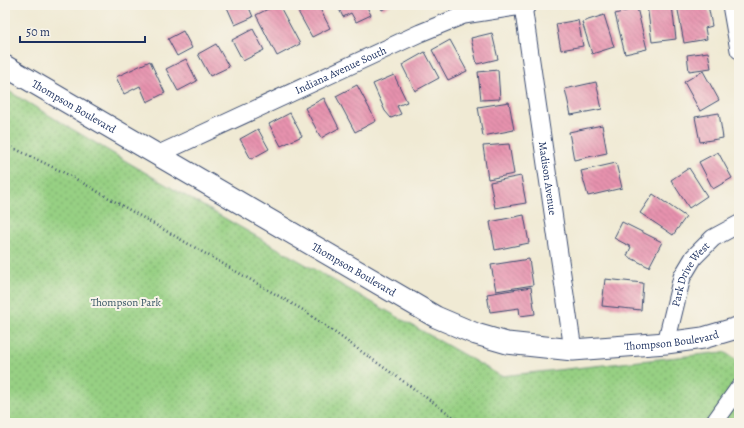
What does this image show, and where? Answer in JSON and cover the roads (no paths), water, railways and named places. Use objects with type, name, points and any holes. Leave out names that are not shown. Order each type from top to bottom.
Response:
[{"type":"street","name":"Indiana Avenue South","points":[[159,154],[420,33],[464,10],[525,5]]},
{"type":"street","name":"Madison Avenue","points":[[525,5],[572,350]]},
{"type":"street","points":[[731,5],[739,50]]},
{"type":"street","name":"Thompson Boulevard","points":[[5,66],[159,154],[436,317],[476,334],[508,343],[572,350],[666,343],[703,338],[738,324]]},
{"type":"street","name":"Park Drive West","points":[[666,343],[682,277],[694,257],[714,238],[739,224]]},
{"type":"street","points":[[714,423],[739,388]]},
{"type":"park label","name":"Thompson Park","points":[[126,302]]}]
